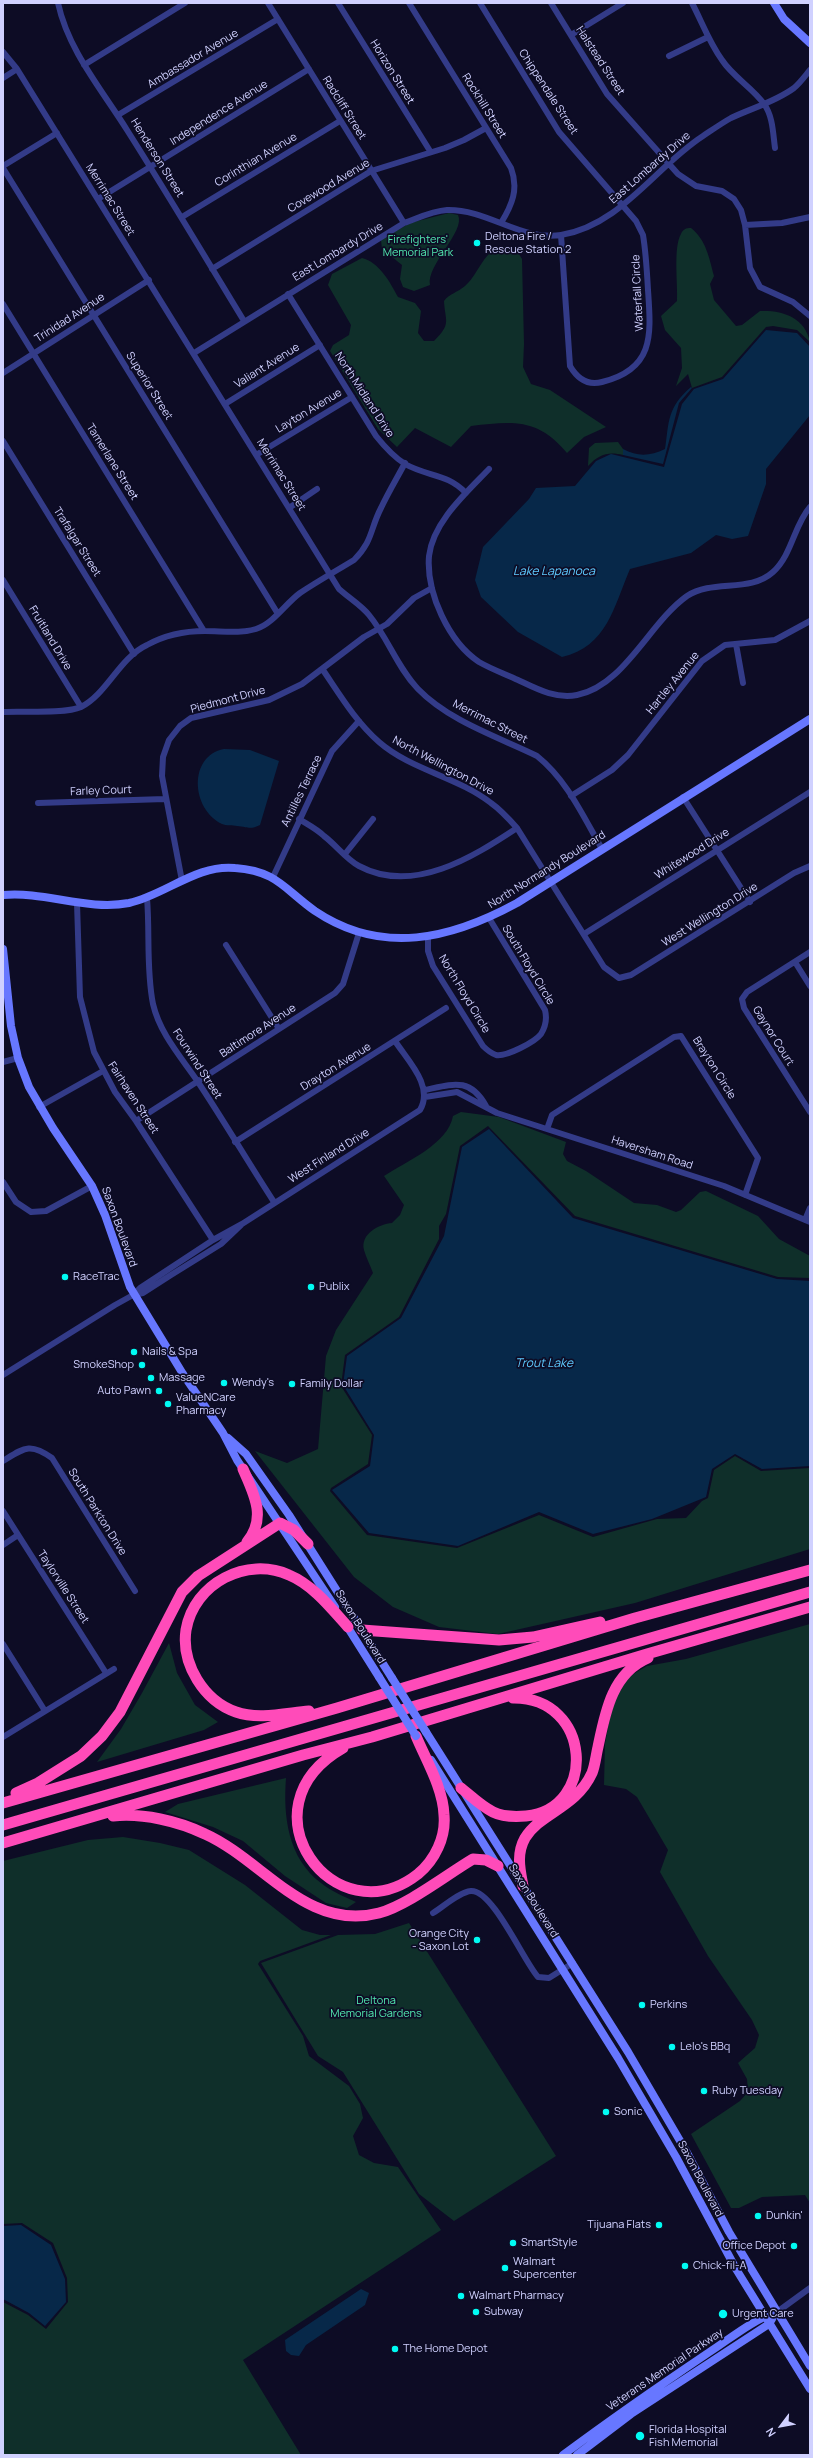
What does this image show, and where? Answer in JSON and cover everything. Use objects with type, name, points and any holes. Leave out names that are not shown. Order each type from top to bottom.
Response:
[{"type":"highway","points":[[243,1469],[256,1499],[259,1511],[255,1530],[244,1546]]},
{"type":"highway","points":[[3,1800],[38,1783],[81,1756],[102,1736],[120,1712],[182,1592],[198,1576],[280,1522],[294,1530],[308,1544]]},
{"type":"highway","points":[[338,1708],[259,1716],[237,1713],[222,1706],[205,1691],[195,1675],[187,1653],[186,1630],[194,1610],[209,1589],[239,1571],[252,1569],[276,1570],[296,1579],[331,1608],[348,1627]]},
{"type":"highway","points":[[3,1803],[338,1708],[635,1618],[810,1570]]},
{"type":"highway","points":[[3,1826],[810,1592]]},
{"type":"highway","points":[[3,1843],[303,1755],[372,1737],[810,1607]]},
{"type":"highway","points":[[362,1630],[499,1640],[533,1636],[602,1621],[635,1618]]},
{"type":"highway","points":[[523,1886],[519,1859],[525,1838],[535,1827],[571,1801],[584,1788],[593,1772],[610,1697],[621,1680],[646,1659],[684,1644]]},
{"type":"highway","points":[[461,1788],[479,1804],[494,1812],[510,1817],[520,1817],[538,1814],[554,1805],[572,1782],[577,1747],[574,1736],[564,1719],[550,1707],[536,1701],[520,1698],[501,1699]]},
{"type":"highway","points":[[372,1737],[342,1748],[317,1766],[311,1773],[301,1793],[297,1813],[301,1843],[319,1870],[344,1886],[371,1892],[398,1887],[414,1877],[429,1862],[441,1839],[444,1826],[443,1805],[421,1734]]},
{"type":"highway","points":[[83,1820],[126,1815],[165,1820],[205,1834],[288,1892],[329,1914],[363,1916],[394,1908],[473,1859],[486,1860],[498,1866]]},
{"type":"main road","points":[[774,3],[784,19],[810,43]]},
{"type":"main road","name":"North Normandy Boulevard","points":[[3,895],[38,896],[77,903],[105,905],[147,898],[209,870],[232,867],[252,869],[273,877],[314,910],[336,924],[359,933],[397,939],[428,937],[466,928],[489,918],[552,881],[810,718]]},
{"type":"main road","name":"Saxon Boulevard","points":[[3,949],[8,1010],[18,1058],[39,1106],[92,1186],[105,1215],[122,1267],[134,1295],[223,1433],[243,1469],[280,1522],[348,1627],[378,1677],[461,1788],[574,1964],[674,2129],[729,2232],[810,2366]]},
{"type":"main road","name":"Saxon Boulevard","points":[[223,1433],[246,1454],[308,1544],[392,1678],[421,1734],[498,1866],[654,2117],[764,2316],[810,2389]]},
{"type":"main road","points":[[654,2117],[664,2126],[674,2129]]},
{"type":"main road","points":[[663,2134],[671,2137],[686,2151]]},
{"type":"main road","name":"Veterans Memorial Parkway","points":[[563,2455],[623,2410],[764,2316],[777,2312]]},
{"type":"main road","name":"Veterans Memorial Parkway","points":[[577,2455],[631,2414],[769,2324],[777,2312]]},
{"type":"street","name":"Henderson Street","points":[[58,3],[61,17],[84,65],[118,115],[182,217],[244,321]]},
{"type":"street","points":[[84,65],[185,3]]},
{"type":"street","name":"Radcliff Street","points":[[268,3],[404,223]]},
{"type":"street","name":"Horizon Street","points":[[338,3],[430,152]]},
{"type":"street","name":"Rockhill Street","points":[[409,3],[486,128],[514,178],[515,194],[501,223]]},
{"type":"street","name":"Chippendale Street","points":[[480,3],[559,132],[624,205]]},
{"type":"street","name":"Halstead Street","points":[[551,3],[607,94],[668,163]]},
{"type":"street","points":[[571,35],[623,3]]},
{"type":"street","points":[[692,3],[708,37],[735,77],[764,104],[772,122],[775,148]]},
{"type":"street","name":"Ambassador Avenue","points":[[118,115],[278,19]]},
{"type":"street","points":[[669,56],[708,37]]},
{"type":"street","name":"Merrimac Street","points":[[3,52],[17,69],[339,589],[369,614],[400,665],[422,693],[459,719],[537,756],[556,774],[602,848]]},
{"type":"street","points":[[3,78],[17,69]]},
{"type":"street","name":"Independence Avenue","points":[[98,199],[309,69]]},
{"type":"street","name":"East Lombardy Drive","points":[[194,353],[404,223],[426,215],[448,210],[480,215],[523,232],[561,235],[596,225],[624,205],[668,163],[702,137],[730,119],[780,98],[796,87],[810,70]]},
{"type":"street","name":"Corinthian Avenue","points":[[182,217],[340,121]]},
{"type":"street","name":"Covewood Avenue","points":[[212,269],[371,171],[464,140],[486,128]]},
{"type":"street","points":[[3,167],[57,133]]},
{"type":"street","points":[[668,163],[686,181],[696,186],[722,191],[734,199],[741,210],[745,224],[750,268],[757,283],[760,287],[793,302],[810,316]]},
{"type":"street","name":"Superior Street","points":[[3,167],[278,614]]},
{"type":"street","name":"Waterfall Circle","points":[[561,235],[570,366],[575,374],[585,382],[598,383],[611,380],[635,366],[643,356],[650,339],[651,330],[643,235],[636,221],[624,205]]},
{"type":"street","points":[[745,224],[782,223],[810,217]]},
{"type":"street","name":"Trinidad Avenue","points":[[3,373],[93,314],[149,280]]},
{"type":"street","name":"North Midland Drive","points":[[288,294],[376,436],[385,448],[405,463],[446,477],[457,484],[466,493]]},
{"type":"street","name":"Tamerlane Street","points":[[3,304],[204,631]]},
{"type":"street","name":"Valiant Avenue","points":[[225,404],[320,345]]},
{"type":"street","name":"Layton Avenue","points":[[256,455],[352,397]]},
{"type":"street","name":"Trafalgar Street","points":[[3,441],[134,654]]},
{"type":"street","points":[[3,712],[66,710],[81,707],[93,698],[117,670],[134,654],[145,645],[167,636],[204,631],[244,632],[258,629],[278,614],[300,594],[354,560],[370,541],[380,509],[405,463]]},
{"type":"street","points":[[489,469],[466,493],[435,532],[429,557],[432,588],[444,619],[463,646],[479,662],[542,692],[556,695],[576,695],[591,690],[610,679],[666,614],[688,596],[720,586],[750,584],[773,573],[782,562],[810,507]]},
{"type":"street","points":[[289,508],[317,489]]},
{"type":"street","name":"Fruitland Drive","points":[[3,580],[81,707]]},
{"type":"street","name":"Piedmont Drive","points":[[182,881],[165,799],[162,776],[163,757],[169,740],[180,726],[191,718],[269,700],[302,684],[398,615],[414,598],[432,588]]},
{"type":"street","name":"Hartley Avenue","points":[[571,796],[612,770],[628,754],[702,661],[721,647],[775,640],[810,620]]},
{"type":"street","points":[[736,644],[743,683]]},
{"type":"street","name":"North Wellington Drive","points":[[323,670],[359,721],[379,743],[405,759],[490,802],[517,828],[552,881],[604,967],[619,978]]},
{"type":"street","name":"Antilles Terrace","points":[[273,877],[299,818],[332,751],[359,721]]},
{"type":"street","name":"Whitewood Drive","points":[[584,934],[810,792]]},
{"type":"street","points":[[683,797],[750,902]]},
{"type":"street","name":"Farley Court","points":[[38,803],[165,799]]},
{"type":"street","points":[[299,818],[324,835],[358,866],[376,872],[406,876],[448,868],[473,856],[517,828]]},
{"type":"street","points":[[345,854],[372,819]]},
{"type":"street","name":"West Wellington Drive","points":[[619,978],[631,976],[794,873],[810,866]]},
{"type":"street","name":"Fourwind Street","points":[[147,898],[150,974],[154,1004],[160,1025],[174,1050],[197,1081],[274,1202]]},
{"type":"street","name":"Fairhaven Street","points":[[77,903],[80,997],[90,1040],[102,1071],[213,1240]]},
{"type":"street","name":"South Floyd Circle","points":[[489,918],[545,1010],[546,1022],[538,1036],[509,1054],[495,1055]]},
{"type":"street","name":"Baltimore Avenue","points":[[136,1121],[335,993],[343,984],[359,933]]},
{"type":"street","name":"North Floyd Circle","points":[[428,937],[428,952],[433,966],[483,1046],[495,1055]]},
{"type":"street","points":[[226,945],[279,1029]]},
{"type":"street","name":"Gaynor Court","points":[[810,952],[747,992],[742,999],[744,1008],[810,1112]]},
{"type":"street","points":[[795,962],[810,986]]},
{"type":"street","name":"Drayton Avenue","points":[[235,1142],[446,1008]]},
{"type":"street","name":"Brayton Circle","points":[[547,1129],[552,1115],[674,1037],[681,1036],[758,1158],[745,1195]]},
{"type":"street","points":[[395,1041],[425,1093]]},
{"type":"street","points":[[3,1062],[18,1058]]},
{"type":"street","points":[[39,1106],[102,1071]]},
{"type":"street","name":"Haversham Road","points":[[425,1093],[457,1084],[466,1085],[473,1089],[486,1106]]},
{"type":"street","name":"Haversham Road","points":[[425,1093],[457,1092],[497,1113],[745,1195],[807,1221]]},
{"type":"street","name":"West Finland Drive","points":[[3,1375],[134,1295],[140,1288],[213,1240],[242,1224],[274,1202],[414,1116],[424,1104],[425,1093]]},
{"type":"street","points":[[3,1182],[16,1202],[31,1212],[46,1211],[92,1186]]},
{"type":"street","points":[[807,1221],[810,1208]]},
{"type":"street","name":"West Finland Drive","points":[[134,1295],[143,1293],[221,1244],[242,1224]]},
{"type":"street","points":[[213,1240],[221,1244]]},
{"type":"street","name":"South Parkton Drive","points":[[3,1462],[23,1449],[38,1448],[52,1458],[135,1590]]},
{"type":"street","name":"Taylorville Street","points":[[3,1511],[106,1673]]},
{"type":"street","points":[[3,1545],[18,1535]]},
{"type":"street","points":[[3,1644],[45,1711]]},
{"type":"street","points":[[3,1737],[114,1669]]},
{"type":"street","points":[[433,1913],[470,1891],[477,1892],[490,1903],[538,1977],[549,1978],[574,1964]]},
{"type":"street","points":[[777,2312],[810,2288]]},
{"type":"green space","name":"Firefighters' Memorial Park","points":[[449,213],[458,215],[459,222],[452,239],[434,268],[430,277],[430,285],[414,291],[403,287],[400,279],[402,265],[382,249],[381,240],[410,223]]},
{"type":"green space","points":[[691,228],[704,243],[714,276],[710,284],[714,300],[736,326],[742,325],[760,311],[776,312],[798,321],[807,333],[810,342],[797,330],[773,326],[766,327],[722,377],[692,388],[688,374],[676,386],[682,368],[681,348],[665,330],[661,316],[677,301],[677,248],[682,232]]},
{"type":"green space","points":[[507,246],[516,249],[522,259],[524,344],[523,367],[531,384],[550,390],[606,427],[584,437],[567,453],[546,433],[524,424],[512,423],[471,426],[451,447],[415,428],[397,447],[378,429],[330,351],[333,345],[349,335],[351,325],[328,285],[332,274],[362,258],[368,260],[379,268],[388,279],[398,297],[415,303],[421,311],[418,333],[424,341],[434,341],[440,335],[446,322],[444,301],[465,286],[487,256],[499,248]]},
{"type":"green space","points":[[618,442],[623,449],[623,455],[613,453],[604,455],[596,459],[588,466],[589,448],[595,443]]},
{"type":"green space","points":[[461,1112],[499,1117],[566,1142],[563,1154],[567,1161],[586,1171],[634,1203],[657,1205],[676,1212],[681,1210],[700,1192],[706,1191],[758,1216],[779,1239],[810,1256],[810,1278],[778,1277],[575,1216],[488,1126],[460,1146],[446,1214],[439,1226],[439,1239],[399,1317],[345,1355],[341,1386],[372,1435],[368,1464],[331,1488],[330,1491],[367,1535],[457,1548],[539,1515],[593,1537],[657,1519],[686,1518],[702,1501],[708,1498],[714,1470],[735,1456],[761,1471],[810,1468],[810,1549],[635,1603],[498,1634],[439,1627],[393,1607],[354,1577],[255,1451],[287,1463],[318,1449],[326,1356],[336,1330],[373,1273],[364,1250],[365,1239],[376,1228],[392,1223],[400,1215],[404,1205],[384,1176],[415,1158],[435,1143],[450,1126],[453,1116]]},
{"type":"green space","points":[[810,1624],[810,2203],[805,2195],[762,2197],[739,2208],[731,2208],[691,2134],[740,2101],[748,2092],[747,2079],[738,2063],[755,2048],[759,2035],[752,2020],[708,1956],[660,1872],[668,1850],[637,1797],[626,1789],[604,1785],[605,1744],[610,1716],[618,1693],[628,1677],[647,1666],[686,1659]]},
{"type":"green space","points":[[169,1643],[177,1673],[195,1705],[218,1722],[204,1730],[97,1762],[121,1729]]},
{"type":"green space","points":[[286,1778],[285,1793],[287,1822],[290,1836],[301,1862],[321,1883],[356,1902],[347,1908],[326,1903],[285,1876],[243,1841],[213,1827],[165,1812],[178,1804]]},
{"type":"green space","points":[[123,1837],[160,1843],[189,1850],[245,1885],[302,1930],[320,1935],[331,1935],[260,1961],[258,1964],[303,2036],[309,2056],[349,2086],[360,2104],[363,2118],[353,2136],[359,2155],[374,2163],[398,2167],[441,2230],[243,2360],[301,2455],[3,2455],[3,2302],[28,2315],[46,2329],[68,2302],[67,2278],[53,2243],[22,2223],[3,2224],[3,1861],[88,1840]]},
{"type":"green space","name":"Deltona Memorial Gardens","points":[[409,1923],[556,2156],[454,2221],[419,2194],[343,2072],[318,2056],[261,1963],[338,1935],[375,1934]]},
{"type":"water","name":"Lake Lapanoca","points":[[766,330],[797,333],[810,347],[810,415],[766,469],[766,484],[748,536],[732,539],[716,535],[691,553],[630,569],[607,623],[599,635],[577,652],[562,657],[518,632],[481,597],[475,580],[483,547],[529,499],[536,488],[575,486],[596,461],[611,454],[664,467],[682,404],[694,389],[723,379]]},
{"type":"water","points":[[691,387],[692,388],[679,403],[663,464],[623,455],[623,449],[628,452],[644,455],[665,449],[670,415],[677,402]]},
{"type":"water","points":[[224,749],[250,750],[279,761],[260,825],[257,827],[251,828],[224,825],[212,817],[204,807],[198,784],[199,772],[204,762],[212,754]]},
{"type":"water","name":"Trout Lake","points":[[489,1129],[573,1218],[777,1279],[810,1281],[810,1466],[762,1469],[735,1454],[712,1469],[706,1497],[652,1519],[593,1534],[539,1512],[458,1546],[369,1533],[332,1490],[370,1466],[374,1435],[343,1385],[347,1356],[401,1318],[444,1236],[462,1147]]},
{"type":"water","points":[[21,2225],[51,2245],[65,2279],[66,2302],[45,2326],[29,2313],[3,2299],[3,2226]]},
{"type":"water","points":[[361,2289],[369,2293],[365,2305],[306,2345],[299,2356],[291,2355],[286,2351],[285,2340]]},
{"type":"place","name":"Deltona Fire / Rescue Station 2","points":[[477,243]]},
{"type":"place","name":"RaceTrac","points":[[65,1277]]},
{"type":"place","name":"Publix","points":[[311,1287]]},
{"type":"place","name":"Nails & Spa","points":[[134,1352]]},
{"type":"place","name":"SmokeShop","points":[[142,1365]]},
{"type":"place","name":"Massage","points":[[151,1378]]},
{"type":"place","name":"Wendy's","points":[[224,1383]]},
{"type":"place","name":"Family Dollar","points":[[292,1384]]},
{"type":"place","name":"Auto Pawn","points":[[159,1391]]},
{"type":"place","name":"ValueNCare Pharmacy","points":[[168,1404]]},
{"type":"place","name":"Orange City - Saxon Lot","points":[[477,1940]]},
{"type":"place","name":"Perkins","points":[[642,2005]]},
{"type":"place","name":"Lelo's BBq","points":[[672,2047]]},
{"type":"place","name":"Ruby Tuesday","points":[[704,2091]]},
{"type":"place","name":"Sonic","points":[[606,2112]]},
{"type":"place","name":"Dunkin'","points":[[758,2216]]},
{"type":"place","name":"Tijuana Flats","points":[[659,2225]]},
{"type":"place","name":"SmartStyle","points":[[513,2243]]},
{"type":"place","name":"Office Depot","points":[[794,2246]]},
{"type":"place","name":"Chick-fil-A","points":[[685,2266]]},
{"type":"place","name":"Walmart Supercenter","points":[[505,2268]]},
{"type":"place","name":"Walmart Pharmacy","points":[[461,2296]]},
{"type":"place","name":"Subway","points":[[476,2312]]},
{"type":"place","name":"Urgent Care","points":[[723,2314]]},
{"type":"place","name":"The Home Depot","points":[[395,2349]]},
{"type":"place","name":"Florida Hospital Fish Memorial","points":[[640,2436]]}]
